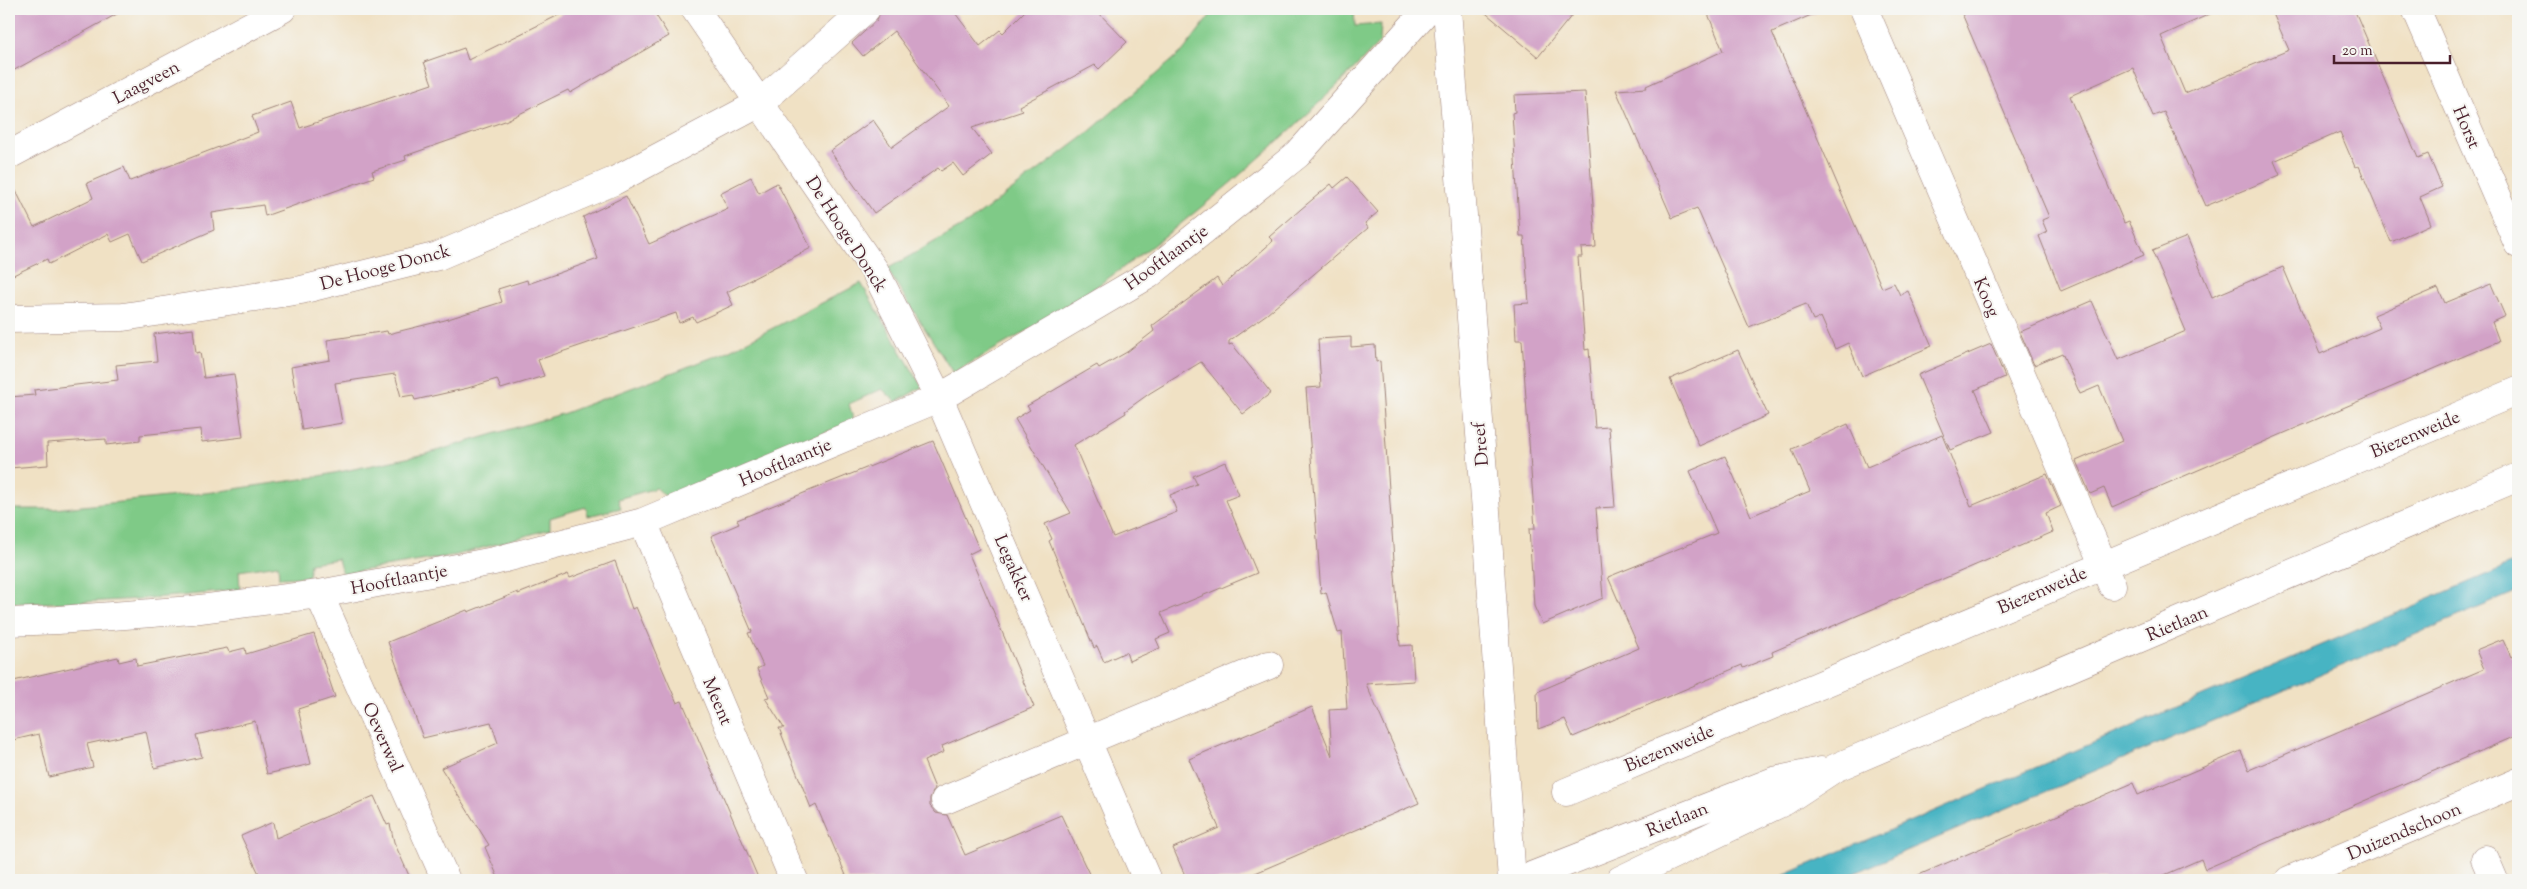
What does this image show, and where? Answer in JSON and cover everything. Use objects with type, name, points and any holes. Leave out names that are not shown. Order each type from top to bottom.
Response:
[{"type":"street","name":"Laagveen","points":[[9,155],[282,9]]},
{"type":"street","name":"De Hooge Donck","points":[[695,9],[875,271],[939,398]]},
{"type":"street","name":"De Hooge Donck","points":[[9,319],[132,315],[301,290],[438,256],[614,181],[760,103],[866,9]]},
{"type":"street","name":"Hooftlaantje","points":[[9,622],[192,610],[319,594],[494,561],[643,522],[939,398],[1148,274],[1298,154],[1428,9]]},
{"type":"street","name":"Dreef","points":[[1447,9],[1487,524],[1512,880]]},
{"type":"street","name":"Koog","points":[[1864,9],[2107,575]]},
{"type":"street","name":"Horst","points":[[2416,9],[2518,244]]},
{"type":"street","name":"Biezenweide","points":[[1566,792],[2107,575],[2518,391]]},
{"type":"street","name":"Legakker","points":[[939,398],[1088,739],[1147,880]]},
{"type":"street","name":"Rietlaan","points":[[1620,880],[1784,802],[1835,768],[2518,477]]},
{"type":"street","name":"Meent","points":[[643,522],[794,880]]},
{"type":"street","name":"Oeverwal","points":[[319,594],[446,880]]},
{"type":"street","points":[[945,800],[1269,664]]},
{"type":"street","name":"Rietlaan","points":[[1521,880],[1774,781],[1835,768]]},
{"type":"street","name":"Duizendschoon","points":[[2289,880],[2518,782]]},
{"type":"green space","points":[[1215,9],[1354,9],[1355,26],[1381,24],[1380,42],[1273,146],[1158,242],[1062,310],[953,373],[887,269],[969,222],[1083,137],[1183,51]]},
{"type":"green space","points":[[861,283],[922,387],[896,402],[882,389],[849,404],[854,421],[665,496],[656,488],[618,499],[621,508],[588,516],[586,507],[550,518],[550,529],[457,555],[342,574],[338,559],[310,563],[309,577],[279,578],[278,565],[239,571],[240,590],[125,600],[9,603],[9,509],[54,509],[214,492],[315,477],[426,454],[565,413],[724,353]]},
{"type":"water","points":[[2518,561],[2518,591],[1838,880],[1773,880]]},
{"type":"building","points":[[9,9],[126,9],[9,73]]},
{"type":"building","points":[[571,9],[652,9],[669,36],[570,93],[568,90],[505,121],[405,156],[406,160],[372,171],[374,177],[265,216],[263,205],[212,213],[214,230],[142,261],[130,234],[112,242],[108,234],[49,264],[47,259],[9,277],[9,177],[34,227],[93,198],[87,183],[124,167],[130,181],[258,132],[252,116],[291,102],[300,128],[432,84],[424,62],[464,48],[468,60]]},
{"type":"building","points":[[881,9],[952,9],[980,46],[1000,30],[1003,33],[1027,9],[1095,9],[1127,42],[1099,69],[1095,65],[1019,106],[1023,111],[972,128],[992,154],[963,176],[953,163],[941,171],[938,168],[874,213],[830,151],[873,120],[892,147],[949,106],[894,31],[863,56],[852,43],[877,20]]},
{"type":"building","points":[[1481,9],[1577,9],[1538,57]]},
{"type":"building","points":[[1706,9],[1825,9],[1772,32],[1882,288],[1894,283],[1900,295],[1908,291],[1932,346],[1862,376],[1848,343],[1835,349],[1821,317],[1813,320],[1806,304],[1749,327],[1697,208],[1672,218],[1616,90],[1647,88],[1646,86],[1723,51]]},
{"type":"building","points":[[1960,9],[2221,9],[2161,36],[2185,93],[2289,50],[2271,9],[2354,9],[2418,158],[2428,154],[2442,187],[2420,197],[2431,224],[2391,242],[2359,166],[2355,167],[2340,132],[2274,161],[2280,175],[2206,206],[2164,112],[2153,116],[2133,68],[2070,96],[2124,223],[2129,221],[2144,255],[2061,291],[2039,236],[2047,232],[2042,220],[2049,217]]},
{"type":"building","points":[[1585,92],[1596,247],[1581,248],[1582,257],[1578,257],[1585,350],[1589,349],[1595,428],[1609,427],[1615,507],[1596,508],[1603,598],[1542,624],[1534,606],[1529,529],[1535,529],[1522,340],[1516,340],[1514,304],[1529,303],[1524,236],[1520,236],[1512,113],[1515,112],[1514,95]]},
{"type":"building","points":[[751,177],[759,193],[777,183],[811,248],[727,292],[733,305],[696,322],[693,317],[679,323],[676,313],[538,360],[544,376],[501,389],[497,379],[468,388],[415,400],[413,395],[401,397],[395,374],[335,383],[342,423],[302,430],[291,367],[330,360],[327,340],[387,331],[388,334],[445,320],[502,302],[498,289],[527,280],[528,284],[598,259],[583,217],[626,196],[649,244],[728,209],[720,193]]},
{"type":"building","points":[[1347,177],[1378,212],[1365,223],[1368,228],[1267,314],[1229,341],[1229,345],[1232,344],[1271,393],[1243,414],[1201,362],[1150,393],[1125,411],[1126,413],[1074,445],[1113,537],[1177,512],[1170,495],[1197,484],[1193,476],[1225,462],[1239,495],[1226,500],[1257,573],[1161,613],[1170,633],[1156,639],[1160,648],[1129,661],[1126,652],[1104,662],[1097,646],[1094,648],[1049,541],[1052,539],[1045,524],[1071,513],[1015,419],[1030,410],[1027,406],[1097,365],[1099,368],[1127,352],[1154,331],[1152,326],[1217,278],[1222,286],[1273,241],[1269,237],[1301,209],[1331,184],[1334,188]]},
{"type":"building","points":[[2187,237],[2212,297],[2283,267],[2320,354],[2380,328],[2374,315],[2438,288],[2445,303],[2491,284],[2505,316],[2492,322],[2499,341],[2112,507],[2104,488],[2090,494],[2076,461],[2122,441],[2099,386],[2080,394],[2062,353],[2034,365],[2020,332],[2092,301],[2118,360],[2186,331],[2152,251]]},
{"type":"building","points":[[193,329],[196,353],[200,352],[204,378],[234,374],[243,437],[202,442],[201,429],[140,435],[140,441],[106,445],[106,439],[47,443],[48,465],[9,468],[9,397],[35,395],[34,390],[118,380],[116,365],[157,361],[154,334]]},
{"type":"building","points":[[1351,337],[1351,347],[1375,345],[1376,362],[1380,361],[1400,646],[1412,645],[1414,681],[1366,684],[1419,803],[1239,880],[1187,880],[1173,848],[1219,828],[1189,759],[1312,707],[1332,756],[1329,710],[1347,709],[1342,632],[1338,633],[1326,592],[1321,594],[1306,388],[1321,387],[1318,339]]},
{"type":"building","points":[[1991,344],[2005,377],[1975,390],[1994,432],[1950,450],[1918,375]]},
{"type":"building","points":[[1738,350],[1768,415],[1699,446],[1670,379]]},
{"type":"building","points":[[1848,424],[1867,467],[1942,435],[1971,506],[2047,474],[2061,506],[2046,513],[2053,532],[1772,652],[1773,656],[1743,668],[1742,665],[1573,737],[1565,719],[1538,729],[1537,692],[1639,648],[1608,577],[1717,533],[1690,471],[1725,456],[1751,516],[1810,491],[1792,449]]},
{"type":"building","points":[[933,441],[979,549],[969,554],[1034,707],[942,746],[944,752],[924,761],[935,788],[930,798],[930,806],[936,813],[947,815],[965,855],[1061,815],[1092,880],[848,880],[816,805],[811,808],[779,728],[784,728],[765,698],[769,697],[757,669],[763,666],[748,633],[752,632],[711,536],[739,524],[737,520]]},
{"type":"building","points":[[615,561],[632,609],[636,607],[677,703],[682,701],[759,880],[499,880],[485,847],[489,845],[441,768],[498,743],[491,722],[423,738],[388,642],[467,610],[468,612],[568,574],[570,578]]},
{"type":"building","points":[[314,634],[335,697],[298,709],[311,764],[267,774],[255,721],[196,735],[202,757],[154,768],[146,731],[87,744],[93,767],[49,777],[39,734],[9,741],[9,682],[118,657],[119,662],[136,658],[137,666],[227,648],[229,652],[245,648],[246,654]]},
{"type":"building","points":[[2503,639],[2511,657],[2518,654],[2518,735],[2205,869],[2201,859],[2153,880],[1907,880],[2133,783],[2138,795],[2241,751],[2249,770],[2484,669],[2476,650]]},
{"type":"building","points":[[374,796],[387,825],[390,824],[394,842],[411,880],[262,880],[241,836],[273,822],[276,838]]}]
